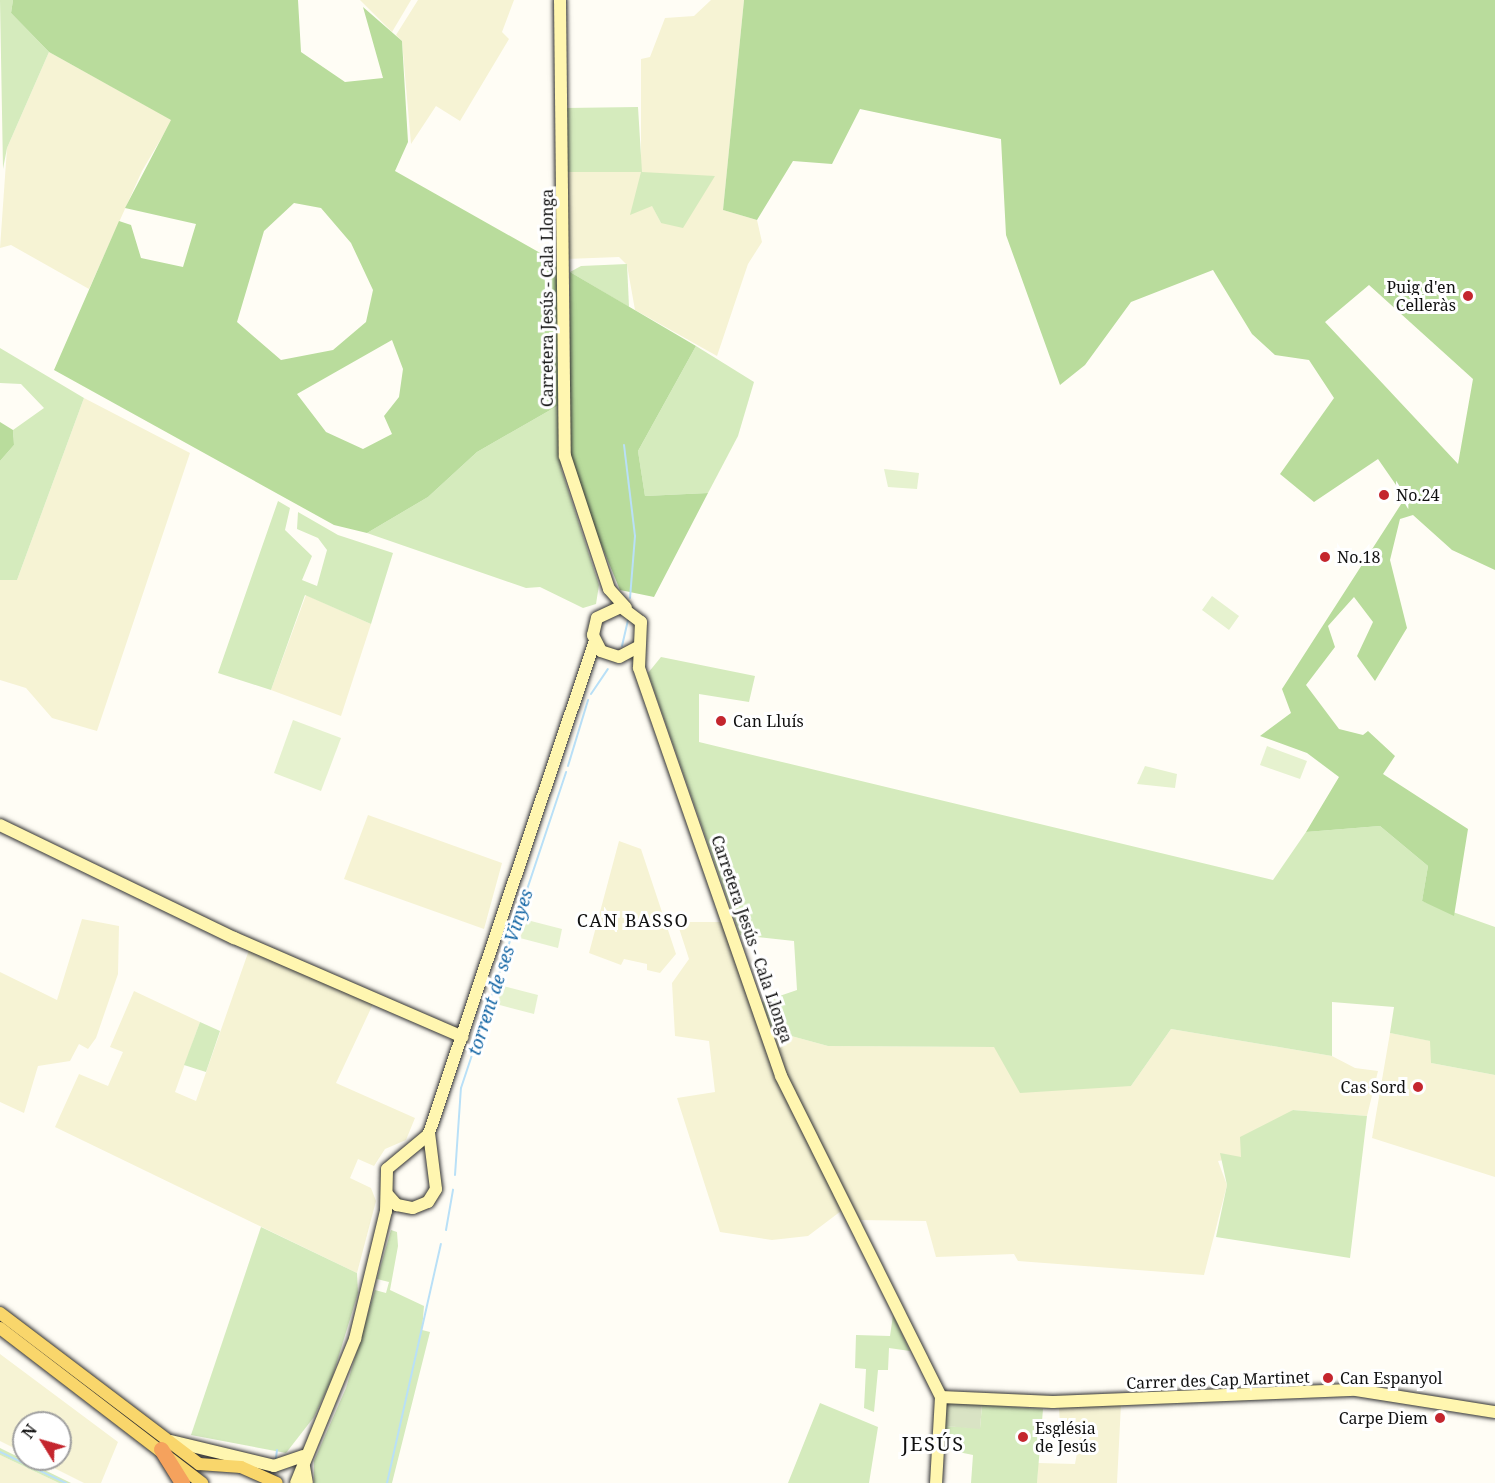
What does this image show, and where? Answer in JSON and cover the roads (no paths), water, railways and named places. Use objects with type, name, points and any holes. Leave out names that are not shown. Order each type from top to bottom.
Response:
[{"type":"highway","points":[[164,1445],[182,1483]]},
{"type":"main road","name":"Carretera Jesús - Cala Llonga","points":[[560,0],[565,456],[609,589],[626,608]]},
{"type":"main road","points":[[384,1221],[404,1207],[422,1205],[433,1196],[437,1182],[431,1164],[429,1133],[463,1037],[572,705],[590,667],[595,624],[603,612],[609,589]]},
{"type":"main road","points":[[590,667],[638,647],[641,622],[626,608],[603,612]]},
{"type":"main road","points":[[594,641],[639,670]]},
{"type":"main road","name":"Carretera Jesús - Cala Llonga","points":[[638,647],[639,670],[781,1076],[851,1213],[940,1397]]},
{"type":"main road","points":[[0,825],[234,939],[463,1037]]},
{"type":"main road","points":[[296,1483],[303,1456],[344,1372],[384,1221],[387,1169],[407,1155],[429,1133]]},
{"type":"main road","points":[[407,1155],[431,1164]]},
{"type":"main road","points":[[387,1194],[404,1207]]},
{"type":"main road","points":[[0,1313],[164,1445],[202,1483]]},
{"type":"main road","points":[[0,1328],[164,1445],[199,1464],[220,1469],[241,1467],[271,1480],[289,1470],[303,1456]]},
{"type":"main road","name":"Carrer des Cap Martinet","points":[[940,1397],[1053,1402],[1356,1390],[1495,1413]]},
{"type":"main road","points":[[936,1483],[940,1397]]},
{"type":"main road","points":[[164,1445],[274,1466],[303,1456]]},
{"type":"main road","points":[[303,1456],[307,1483]]},
{"type":"main road","points":[[208,1483],[220,1469]]},
{"type":"waterway","name":"torrent de ses Vinyes","points":[[624,445],[635,536],[630,598]]},
{"type":"waterway","name":"torrent de ses Vinyes","points":[[622,646],[628,620]]},
{"type":"waterway","name":"torrent de ses Vinyes","points":[[591,694],[608,669]]},
{"type":"waterway","name":"torrent de ses Vinyes","points":[[568,766],[588,700]]},
{"type":"waterway","name":"torrent de ses Vinyes","points":[[455,1175],[461,1088],[566,772]]},
{"type":"waterway","name":"torrent de ses Vinyes","points":[[446,1230],[453,1190]]},
{"type":"waterway","name":"torrent de ses Vinyes","points":[[387,1483],[441,1244]]},
{"type":"waterway","points":[[276,1458],[277,1450]]},
{"type":"waterway","points":[[0,1452],[66,1483]]},
{"type":"place","name":"Puig d'en Celleràs","points":[[1468,296]]},
{"type":"place","name":"No.24","points":[[1384,495]]},
{"type":"place","name":"No.18","points":[[1325,557]]},
{"type":"place","name":"Can Lluís","points":[[721,721]]},
{"type":"place","name":"Cas Sord","points":[[1418,1087]]},
{"type":"place","name":"Can Espanyol","points":[[1328,1378]]},
{"type":"place","name":"Carpe Diem","points":[[1440,1418]]},
{"type":"place","name":"Església de Jesús","points":[[1023,1437]]},
{"type":"district","name":"CAN BASSO","points":[[633,920]]},
{"type":"district","name":"JESÚS","points":[[933,1443]]}]
